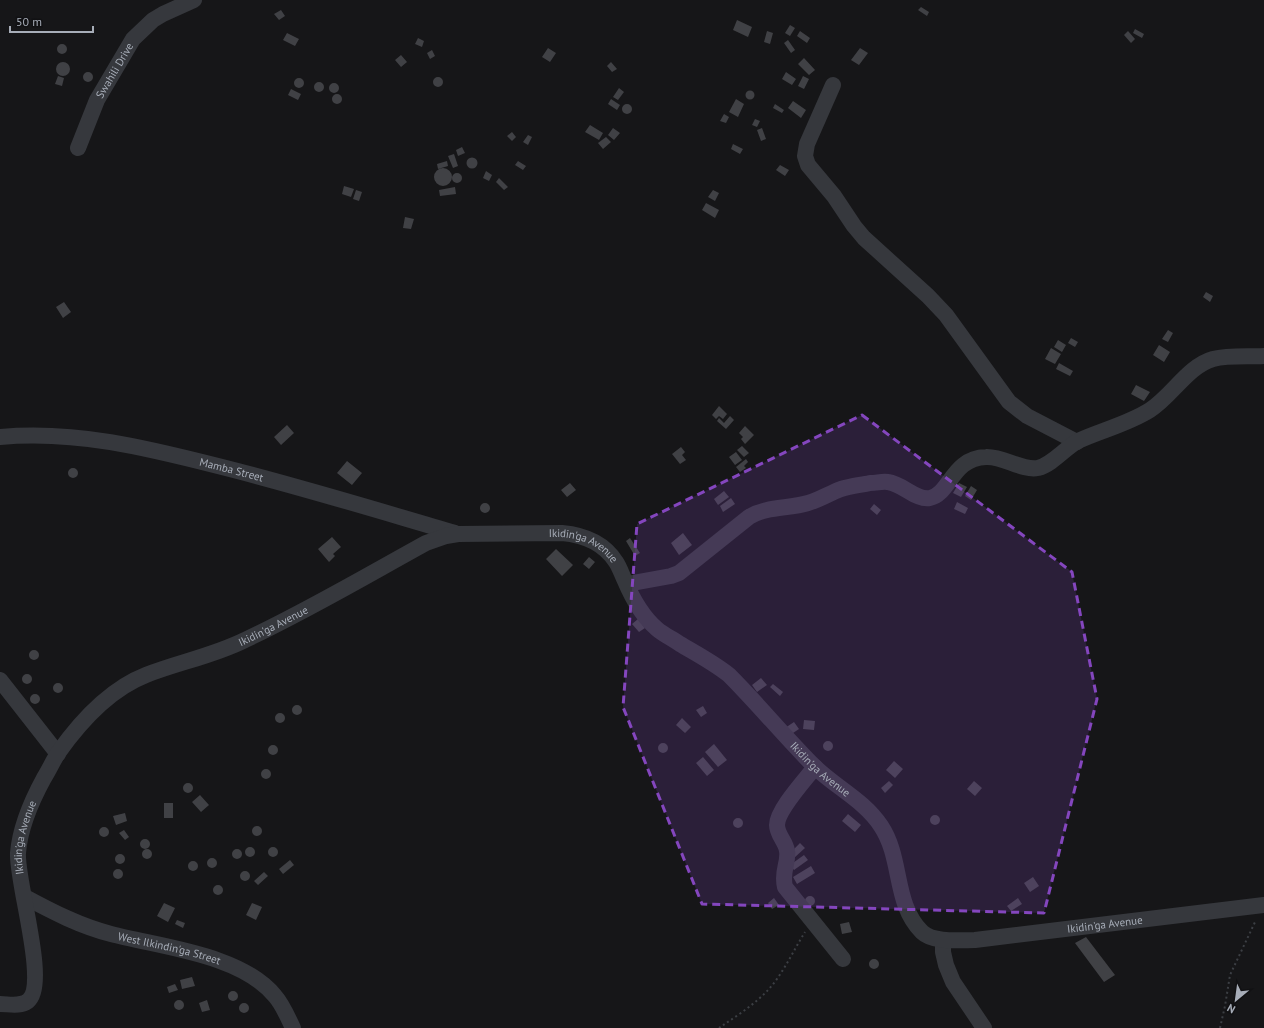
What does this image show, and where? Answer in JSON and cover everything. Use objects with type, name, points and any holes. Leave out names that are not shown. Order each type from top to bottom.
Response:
[{"type":"street","name":"Swahili Drive","points":[[78,148],[97,100],[134,39],[153,20],[194,0]]},
{"type":"street","points":[[833,85],[807,144],[805,156],[808,165],[834,196],[858,232],[928,296],[946,315],[1009,402],[1028,416],[1077,442]]},
{"type":"street","points":[[627,584],[671,576],[679,572],[749,516],[761,510],[807,503],[848,487],[882,482],[898,484],[926,499],[939,493],[960,467],[975,458],[999,458],[1026,467],[1037,468],[1049,462],[1077,442],[1134,419],[1152,409],[1203,363],[1222,358],[1264,356]]},
{"type":"street","name":"Mamba Street","points":[[0,437],[33,435],[71,436],[129,445],[278,481],[458,534]]},
{"type":"street","name":"Ikidin'ga Avenue","points":[[0,1004],[19,1005],[28,1001],[33,995],[36,978],[25,897],[20,874],[18,854],[21,836],[41,784],[58,754],[90,715],[131,682],[242,642],[292,617],[426,543],[446,536],[458,534],[576,534],[601,546],[617,563],[639,608],[658,630],[719,667],[729,675],[815,767],[859,801],[871,813],[881,827],[893,852],[903,902],[914,923],[923,934],[928,937],[943,940],[975,940],[1263,905]]},
{"type":"street","points":[[0,680],[58,754]]},
{"type":"street","points":[[815,767],[780,814],[777,826],[787,851],[783,879],[786,887],[811,921],[843,959]]},
{"type":"street","name":"West Ilkindin'ga Street","points":[[25,897],[80,925],[112,934],[192,952],[226,964],[252,976],[276,997],[293,1028]]},
{"type":"street","points":[[943,940],[943,952],[948,971],[953,982],[984,1028]]},
{"type":"path","points":[[1220,1028],[1230,975],[1263,905]]},
{"type":"path","points":[[719,1028],[768,990],[781,972],[811,921]]},
{"type":"highlighted area","points":[[862,415],[1072,572],[1097,699],[1044,913],[702,904],[623,707],[637,524]]},
{"type":"building","points":[[921,7],[929,12],[927,16],[918,10]]},
{"type":"building","points":[[281,10],[285,16],[279,20],[274,14]]},
{"type":"building","points":[[737,20],[752,27],[748,37],[733,30]]},
{"type":"building","points":[[790,25],[795,28],[790,36],[785,33]]},
{"type":"building","points":[[1135,29],[1144,34],[1142,38],[1133,33]]},
{"type":"building","points":[[767,31],[773,33],[770,44],[764,42]]},
{"type":"building","points":[[800,31],[810,38],[807,43],[797,36]]},
{"type":"building","points":[[1128,31],[1135,39],[1131,43],[1124,35]]},
{"type":"building","points":[[287,33],[299,39],[295,46],[283,40]]},
{"type":"building","points":[[418,38],[424,41],[422,47],[415,44]]},
{"type":"building","points":[[788,40],[795,50],[791,53],[784,43]]},
{"type":"building","points":[[60,44],[64,44],[66,45],[66,53],[60,54],[57,51],[57,47]]},
{"type":"building","points":[[548,48],[556,53],[550,62],[542,57]]},
{"type":"building","points":[[860,48],[868,53],[859,65],[851,60]]},
{"type":"building","points":[[432,50],[435,56],[430,59],[427,53]]},
{"type":"building","points":[[401,55],[407,62],[401,67],[395,60]]},
{"type":"building","points":[[804,58],[815,70],[809,75],[798,64]]},
{"type":"building","points":[[60,62],[66,62],[70,66],[70,72],[66,76],[60,76],[56,72],[56,66]]},
{"type":"building","points":[[611,62],[617,69],[612,72],[607,66]]},
{"type":"building","points":[[86,72],[90,72],[92,73],[92,81],[86,82],[83,79],[83,75]]},
{"type":"building","points":[[786,72],[796,79],[792,85],[782,79]]},
{"type":"building","points":[[58,76],[64,78],[62,86],[55,84]]},
{"type":"building","points":[[803,76],[809,79],[804,89],[798,86]]},
{"type":"building","points":[[436,77],[440,77],[442,78],[442,86],[436,87],[433,84],[433,80]]},
{"type":"building","points":[[297,78],[301,78],[303,79],[303,87],[297,88],[294,85],[294,81]]},
{"type":"building","points":[[317,82],[321,82],[323,83],[323,91],[317,92],[314,89],[314,85]]},
{"type":"building","points":[[332,83],[336,83],[338,84],[338,92],[332,93],[329,90],[329,86]]},
{"type":"building","points":[[619,88],[624,92],[618,100],[613,97]]},
{"type":"building","points":[[291,89],[301,94],[298,100],[288,95]]},
{"type":"building","points":[[748,91],[752,91],[754,95],[752,99],[748,99],[746,97],[746,93]]},
{"type":"building","points":[[335,94],[339,94],[341,95],[341,103],[335,104],[332,101],[332,97]]},
{"type":"building","points":[[611,99],[620,105],[617,110],[608,104]]},
{"type":"building","points":[[736,99],[744,104],[738,117],[729,112]]},
{"type":"building","points":[[793,101],[806,110],[801,118],[788,108]]},
{"type":"building","points":[[625,104],[629,104],[631,105],[631,113],[625,114],[622,111],[622,107]]},
{"type":"building","points":[[775,104],[784,110],[782,113],[773,108]]},
{"type":"building","points":[[724,114],[729,117],[726,123],[720,121]]},
{"type":"building","points":[[755,119],[760,121],[757,127],[752,125]]},
{"type":"building","points":[[590,125],[603,133],[599,140],[585,132]]},
{"type":"building","points":[[613,128],[620,133],[614,140],[608,135]]},
{"type":"building","points":[[762,128],[766,139],[761,141],[757,130]]},
{"type":"building","points":[[512,132],[516,137],[512,141],[507,136]]},
{"type":"building","points":[[528,135],[532,137],[528,145],[523,142]]},
{"type":"building","points":[[606,137],[611,142],[603,149],[598,143]]},
{"type":"building","points":[[733,144],[743,149],[740,154],[731,149]]},
{"type":"building","points":[[462,147],[465,153],[458,156],[456,150]]},
{"type":"building","points":[[454,154],[458,166],[453,168],[448,156]]},
{"type":"building","points":[[472,157],[476,159],[478,163],[476,167],[472,169],[468,167],[466,163],[468,159]]},
{"type":"building","points":[[447,161],[448,166],[438,169],[437,164]]},
{"type":"building","points":[[518,161],[526,166],[523,170],[515,165]]},
{"type":"building","points":[[780,165],[789,170],[785,176],[776,170]]},
{"type":"building","points":[[443,168],[449,171],[452,177],[449,183],[443,186],[437,183],[434,177],[437,171]]},
{"type":"building","points":[[486,171],[492,175],[489,181],[483,178]]},
{"type":"building","points":[[455,173],[459,173],[461,174],[461,182],[455,183],[452,180],[452,176]]},
{"type":"building","points":[[499,178],[508,187],[504,190],[496,182]]},
{"type":"building","points":[[344,186],[354,189],[351,197],[342,194]]},
{"type":"building","points":[[455,187],[456,194],[440,196],[439,190]]},
{"type":"building","points":[[356,190],[362,192],[359,201],[353,199]]},
{"type":"building","points":[[713,190],[719,193],[715,201],[708,197]]},
{"type":"building","points":[[706,203],[719,210],[715,218],[702,210]]},
{"type":"building","points":[[405,217],[414,219],[411,229],[403,228]]},
{"type":"building","points":[[1206,292],[1213,296],[1210,302],[1203,297]]},
{"type":"building","points":[[64,302],[71,312],[63,318],[56,307]]},
{"type":"building","points":[[1168,330],[1173,333],[1168,342],[1162,339]]},
{"type":"building","points":[[1071,338],[1078,342],[1075,347],[1068,343]]},
{"type":"building","points":[[1058,340],[1066,345],[1062,352],[1054,347]]},
{"type":"building","points":[[1159,345],[1170,352],[1164,362],[1153,355]]},
{"type":"building","points":[[1051,348],[1061,354],[1055,364],[1045,359]]},
{"type":"building","points":[[1059,363],[1073,371],[1070,376],[1056,369]]},
{"type":"building","points":[[1136,385],[1150,392],[1144,401],[1131,394]]},
{"type":"building","points":[[719,406],[727,414],[723,419],[719,416],[716,419],[712,415]]},
{"type":"building","points":[[730,416],[734,420],[726,429],[717,421],[719,418],[724,423]]},
{"type":"building","points":[[287,425],[294,433],[281,445],[274,437]]},
{"type":"building","points":[[745,426],[754,435],[745,444],[741,439],[743,437],[739,433]]},
{"type":"building","points":[[742,446],[749,453],[744,457],[737,450]]},
{"type":"building","points":[[681,447],[685,452],[682,455],[686,460],[680,464],[672,454]]},
{"type":"building","points":[[736,452],[742,460],[735,465],[729,457]]},
{"type":"building","points":[[746,459],[748,462],[744,466],[746,468],[740,472],[736,467]]},
{"type":"building","points":[[347,461],[362,473],[352,485],[337,473]]},
{"type":"building","points":[[71,468],[75,468],[77,469],[77,477],[71,478],[68,475],[68,471]]},
{"type":"building","points":[[570,483],[576,490],[567,497],[561,490]]},
{"type":"building","points":[[959,483],[967,487],[961,497],[953,493]]},
{"type":"building","points":[[971,486],[977,490],[971,500],[965,496]]},
{"type":"building","points":[[724,491],[729,497],[718,505],[714,499]]},
{"type":"building","points":[[731,498],[735,504],[723,512],[720,506]]},
{"type":"building","points":[[957,502],[968,508],[965,514],[954,509]]},
{"type":"building","points":[[483,503],[487,503],[489,504],[489,512],[483,513],[480,510],[480,506]]},
{"type":"building","points":[[874,504],[881,510],[877,515],[870,509]]},
{"type":"building","points":[[683,533],[692,545],[679,555],[671,543]]},
{"type":"building","points":[[332,537],[341,547],[333,554],[335,556],[329,562],[318,549]]},
{"type":"building","points":[[630,538],[640,553],[635,556],[626,541]]},
{"type":"building","points":[[556,549],[573,565],[562,576],[546,559]]},
{"type":"building","points":[[589,557],[595,562],[589,569],[583,564]]},
{"type":"building","points":[[638,619],[645,628],[639,632],[632,624]]},
{"type":"building","points":[[32,650],[36,650],[38,651],[38,659],[32,660],[29,657],[29,653]]},
{"type":"building","points":[[25,674],[29,674],[31,675],[31,683],[25,684],[22,681],[22,677]]},
{"type":"building","points":[[761,678],[767,685],[757,692],[752,685]]},
{"type":"building","points":[[56,683],[60,683],[62,684],[62,692],[56,693],[53,690],[53,686]]},
{"type":"building","points":[[773,684],[783,692],[780,696],[770,687]]},
{"type":"building","points":[[33,694],[37,694],[39,695],[39,703],[33,704],[30,701],[30,697]]},
{"type":"building","points":[[295,705],[299,705],[301,706],[301,714],[295,715],[292,712],[292,708]]},
{"type":"building","points":[[703,706],[707,713],[701,717],[696,710]]},
{"type":"building","points":[[278,713],[282,713],[284,714],[284,722],[278,723],[275,720],[275,716]]},
{"type":"building","points":[[682,718],[691,727],[685,733],[676,725]]},
{"type":"building","points":[[804,720],[815,721],[814,730],[803,729]]},
{"type":"building","points":[[794,722],[799,729],[790,735],[785,728]]},
{"type":"building","points":[[826,741],[830,741],[832,742],[832,750],[826,751],[823,748],[823,744]]},
{"type":"building","points":[[661,743],[665,743],[667,744],[667,752],[661,753],[658,750],[658,746]]},
{"type":"building","points":[[714,744],[727,760],[718,767],[705,752]]},
{"type":"building","points":[[271,745],[275,745],[277,746],[277,754],[271,755],[268,752],[268,748]]},
{"type":"building","points":[[703,757],[714,770],[707,776],[696,763]]},
{"type":"building","points":[[894,761],[903,769],[895,778],[886,770]]},
{"type":"building","points":[[264,769],[268,769],[270,770],[270,778],[264,779],[261,776],[261,772]]},
{"type":"building","points":[[889,781],[893,785],[885,793],[881,788]]},
{"type":"building","points":[[974,781],[982,788],[975,796],[967,789]]},
{"type":"building","points":[[186,783],[190,783],[192,784],[192,792],[186,793],[183,790],[183,786]]},
{"type":"building","points":[[200,795],[209,805],[201,812],[192,802]]},
{"type":"building","points":[[164,803],[173,803],[173,818],[164,818]]},
{"type":"building","points":[[125,813],[127,821],[116,825],[113,816]]},
{"type":"building","points":[[848,814],[861,825],[855,832],[842,821]]},
{"type":"building","points":[[933,815],[937,815],[939,816],[939,824],[933,825],[930,822],[930,818]]},
{"type":"building","points":[[736,818],[740,818],[742,819],[742,827],[736,828],[733,825],[733,821]]},
{"type":"building","points":[[255,826],[259,826],[261,827],[261,835],[255,836],[252,833],[252,829]]},
{"type":"building","points":[[102,827],[106,827],[108,828],[108,836],[102,837],[99,834],[99,830]]},
{"type":"building","points":[[124,830],[129,837],[125,840],[119,833]]},
{"type":"building","points":[[143,839],[147,839],[149,840],[149,848],[143,849],[140,846],[140,842]]},
{"type":"building","points":[[800,843],[805,848],[794,858],[790,853]]},
{"type":"building","points":[[248,847],[252,847],[254,848],[254,856],[248,857],[245,854],[245,850]]},
{"type":"building","points":[[271,847],[275,847],[277,848],[277,856],[271,857],[268,854],[268,850]]},
{"type":"building","points":[[145,849],[149,849],[151,850],[151,858],[145,859],[142,856],[142,852]]},
{"type":"building","points":[[235,849],[239,849],[241,850],[241,858],[235,859],[232,856],[232,852]]},
{"type":"building","points":[[118,854],[122,854],[124,855],[124,863],[118,864],[115,861],[115,857]]},
{"type":"building","points":[[804,855],[808,860],[794,870],[790,865]]},
{"type":"building","points":[[210,858],[214,858],[216,859],[216,867],[210,868],[207,865],[207,861]]},
{"type":"building","points":[[290,860],[294,865],[283,874],[279,869]]},
{"type":"building","points":[[191,861],[195,861],[197,862],[197,870],[191,871],[188,868],[188,864]]},
{"type":"building","points":[[811,866],[815,873],[797,884],[793,877]]},
{"type":"building","points":[[116,869],[120,869],[122,870],[122,878],[116,879],[113,876],[113,872]]},
{"type":"building","points":[[243,871],[247,871],[249,872],[249,880],[243,881],[240,878],[240,874]]},
{"type":"building","points":[[264,872],[268,876],[258,885],[254,881]]},
{"type":"building","points":[[1033,877],[1039,886],[1030,892],[1024,883]]},
{"type":"building","points":[[216,885],[220,885],[222,886],[222,894],[216,895],[213,892],[213,888]]},
{"type":"building","points":[[810,896],[815,901],[810,906],[805,901]]},
{"type":"building","points":[[774,898],[779,905],[772,909],[768,903]]},
{"type":"building","points":[[1018,898],[1022,904],[1011,911],[1007,906]]},
{"type":"building","points":[[164,903],[175,908],[168,922],[157,916]]},
{"type":"building","points":[[252,903],[262,907],[256,920],[246,915]]},
{"type":"building","points":[[177,920],[185,923],[183,928],[175,924]]},
{"type":"building","points":[[849,922],[852,932],[842,934],[840,924]]},
{"type":"building","points":[[1086,937],[1115,975],[1104,982],[1075,943]]},
{"type":"building","points":[[872,959],[876,959],[878,960],[878,968],[872,969],[869,966],[869,962]]},
{"type":"building","points":[[192,977],[195,986],[182,989],[180,980]]},
{"type":"building","points":[[175,984],[178,990],[169,993],[167,987]]},
{"type":"building","points":[[231,991],[235,991],[237,992],[237,1000],[231,1001],[228,998],[228,994]]},
{"type":"building","points":[[177,1000],[181,1000],[183,1001],[183,1009],[177,1010],[174,1007],[174,1003]]},
{"type":"building","points":[[207,1000],[210,1010],[202,1012],[199,1003]]},
{"type":"building","points":[[242,1003],[246,1003],[248,1004],[248,1012],[242,1013],[239,1010],[239,1006]]}]
